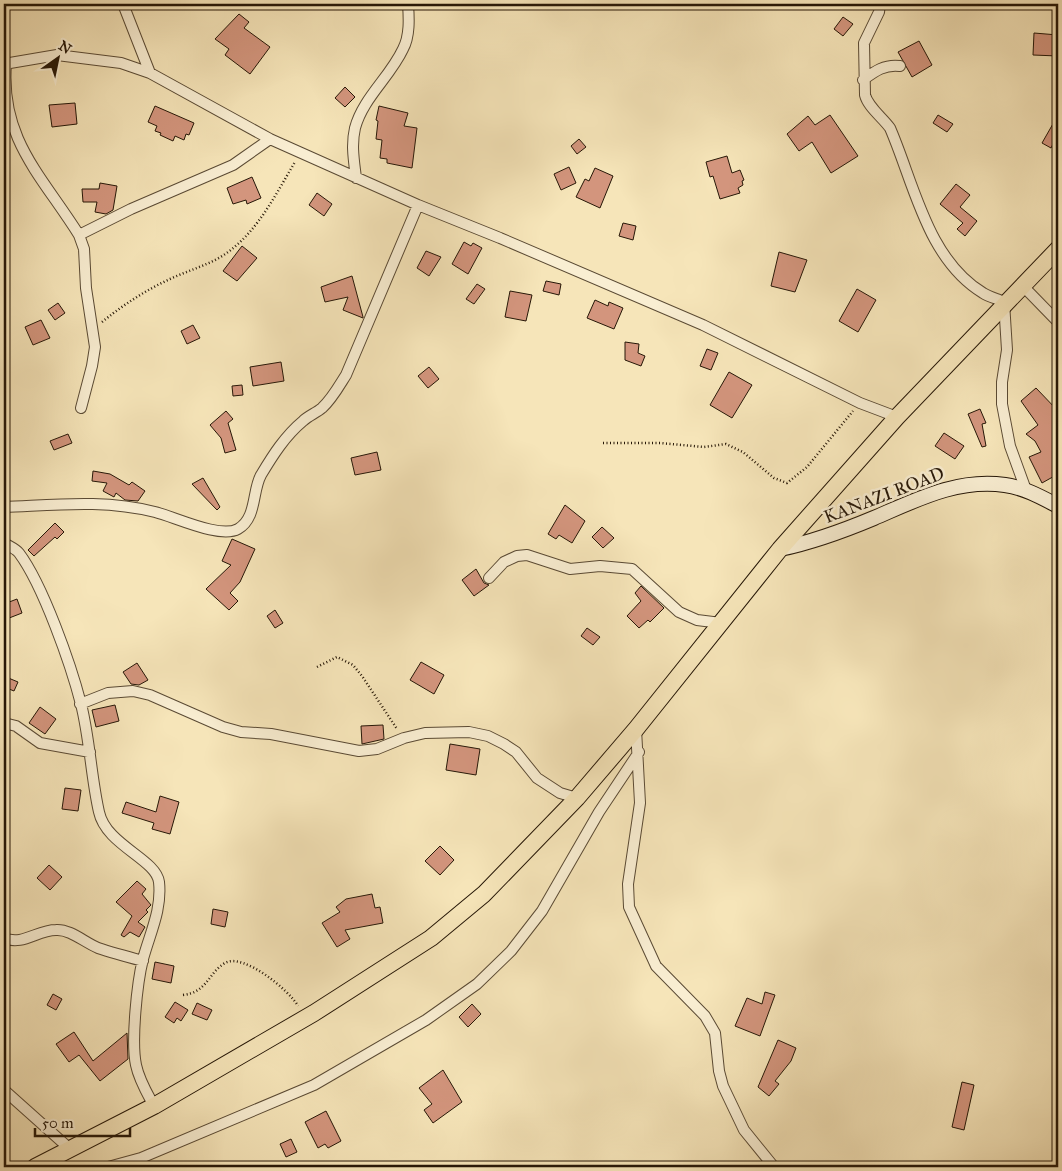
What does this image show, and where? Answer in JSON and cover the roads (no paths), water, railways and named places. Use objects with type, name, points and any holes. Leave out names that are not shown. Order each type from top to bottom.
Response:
[{"type":"highway","points":[[36,1167],[154,1106],[304,1019],[431,938],[484,894],[577,798],[636,729],[780,549],[897,417],[1004,302],[1058,249]]},
{"type":"main road","name":"KANAZI ROAD","points":[[780,549],[828,537],[936,492],[967,484],[999,484],[1026,490],[1058,506]]},
{"type":"street","points":[[123,4],[150,73]]},
{"type":"street","points":[[356,178],[352,150],[355,128],[368,100],[389,73],[404,48],[409,24],[408,4]]},
{"type":"street","points":[[880,4],[879,12],[864,43],[863,80],[867,102],[880,114],[890,128],[925,221],[942,251],[955,269],[983,293],[1004,302],[1007,350],[1002,382],[1002,404],[1010,446],[1026,490]]},
{"type":"street","points":[[81,408],[92,366],[94,329],[86,288],[84,249],[79,235],[25,157],[16,139],[6,102],[5,64],[57,55],[121,63],[150,73],[270,139],[300,153],[418,206],[500,238],[703,325],[860,402],[897,417]]},
{"type":"street","points":[[863,80],[880,68],[900,66]]},
{"type":"street","points":[[79,235],[131,209],[226,168],[270,139]]},
{"type":"street","points":[[4,507],[86,502],[113,504],[155,512],[225,533],[239,529],[248,519],[260,478],[280,445],[303,420],[322,408],[346,375],[418,206]]},
{"type":"street","points":[[1022,285],[1058,322]]},
{"type":"street","points":[[4,543],[18,552],[35,580],[59,640],[80,704],[90,752],[100,820],[115,840],[151,868],[159,879],[160,904],[143,961],[136,1020],[135,1055],[142,1083],[154,1106]]},
{"type":"street","points":[[488,578],[504,562],[527,554],[570,569],[600,566],[632,569],[679,612],[697,620],[721,623]]},
{"type":"street","points":[[80,704],[108,693],[134,691],[241,732],[271,734],[359,751],[377,749],[404,738],[426,733],[448,731],[488,736],[516,752],[537,778],[548,786],[560,793],[577,798]]},
{"type":"street","points":[[4,723],[16,726],[40,743],[90,752]]},
{"type":"street","points":[[636,729],[639,752],[640,804],[628,884],[629,907],[656,966],[705,1016],[715,1033],[718,1071],[723,1086],[744,1130],[774,1167]]},
{"type":"street","points":[[115,1166],[141,1158],[314,1085],[426,1020],[477,984],[511,951],[542,911],[599,812],[639,752]]},
{"type":"street","points":[[4,938],[11,941],[26,940],[55,930],[65,930],[96,947],[143,961]]},
{"type":"street","points":[[4,1090],[70,1149]]}]
